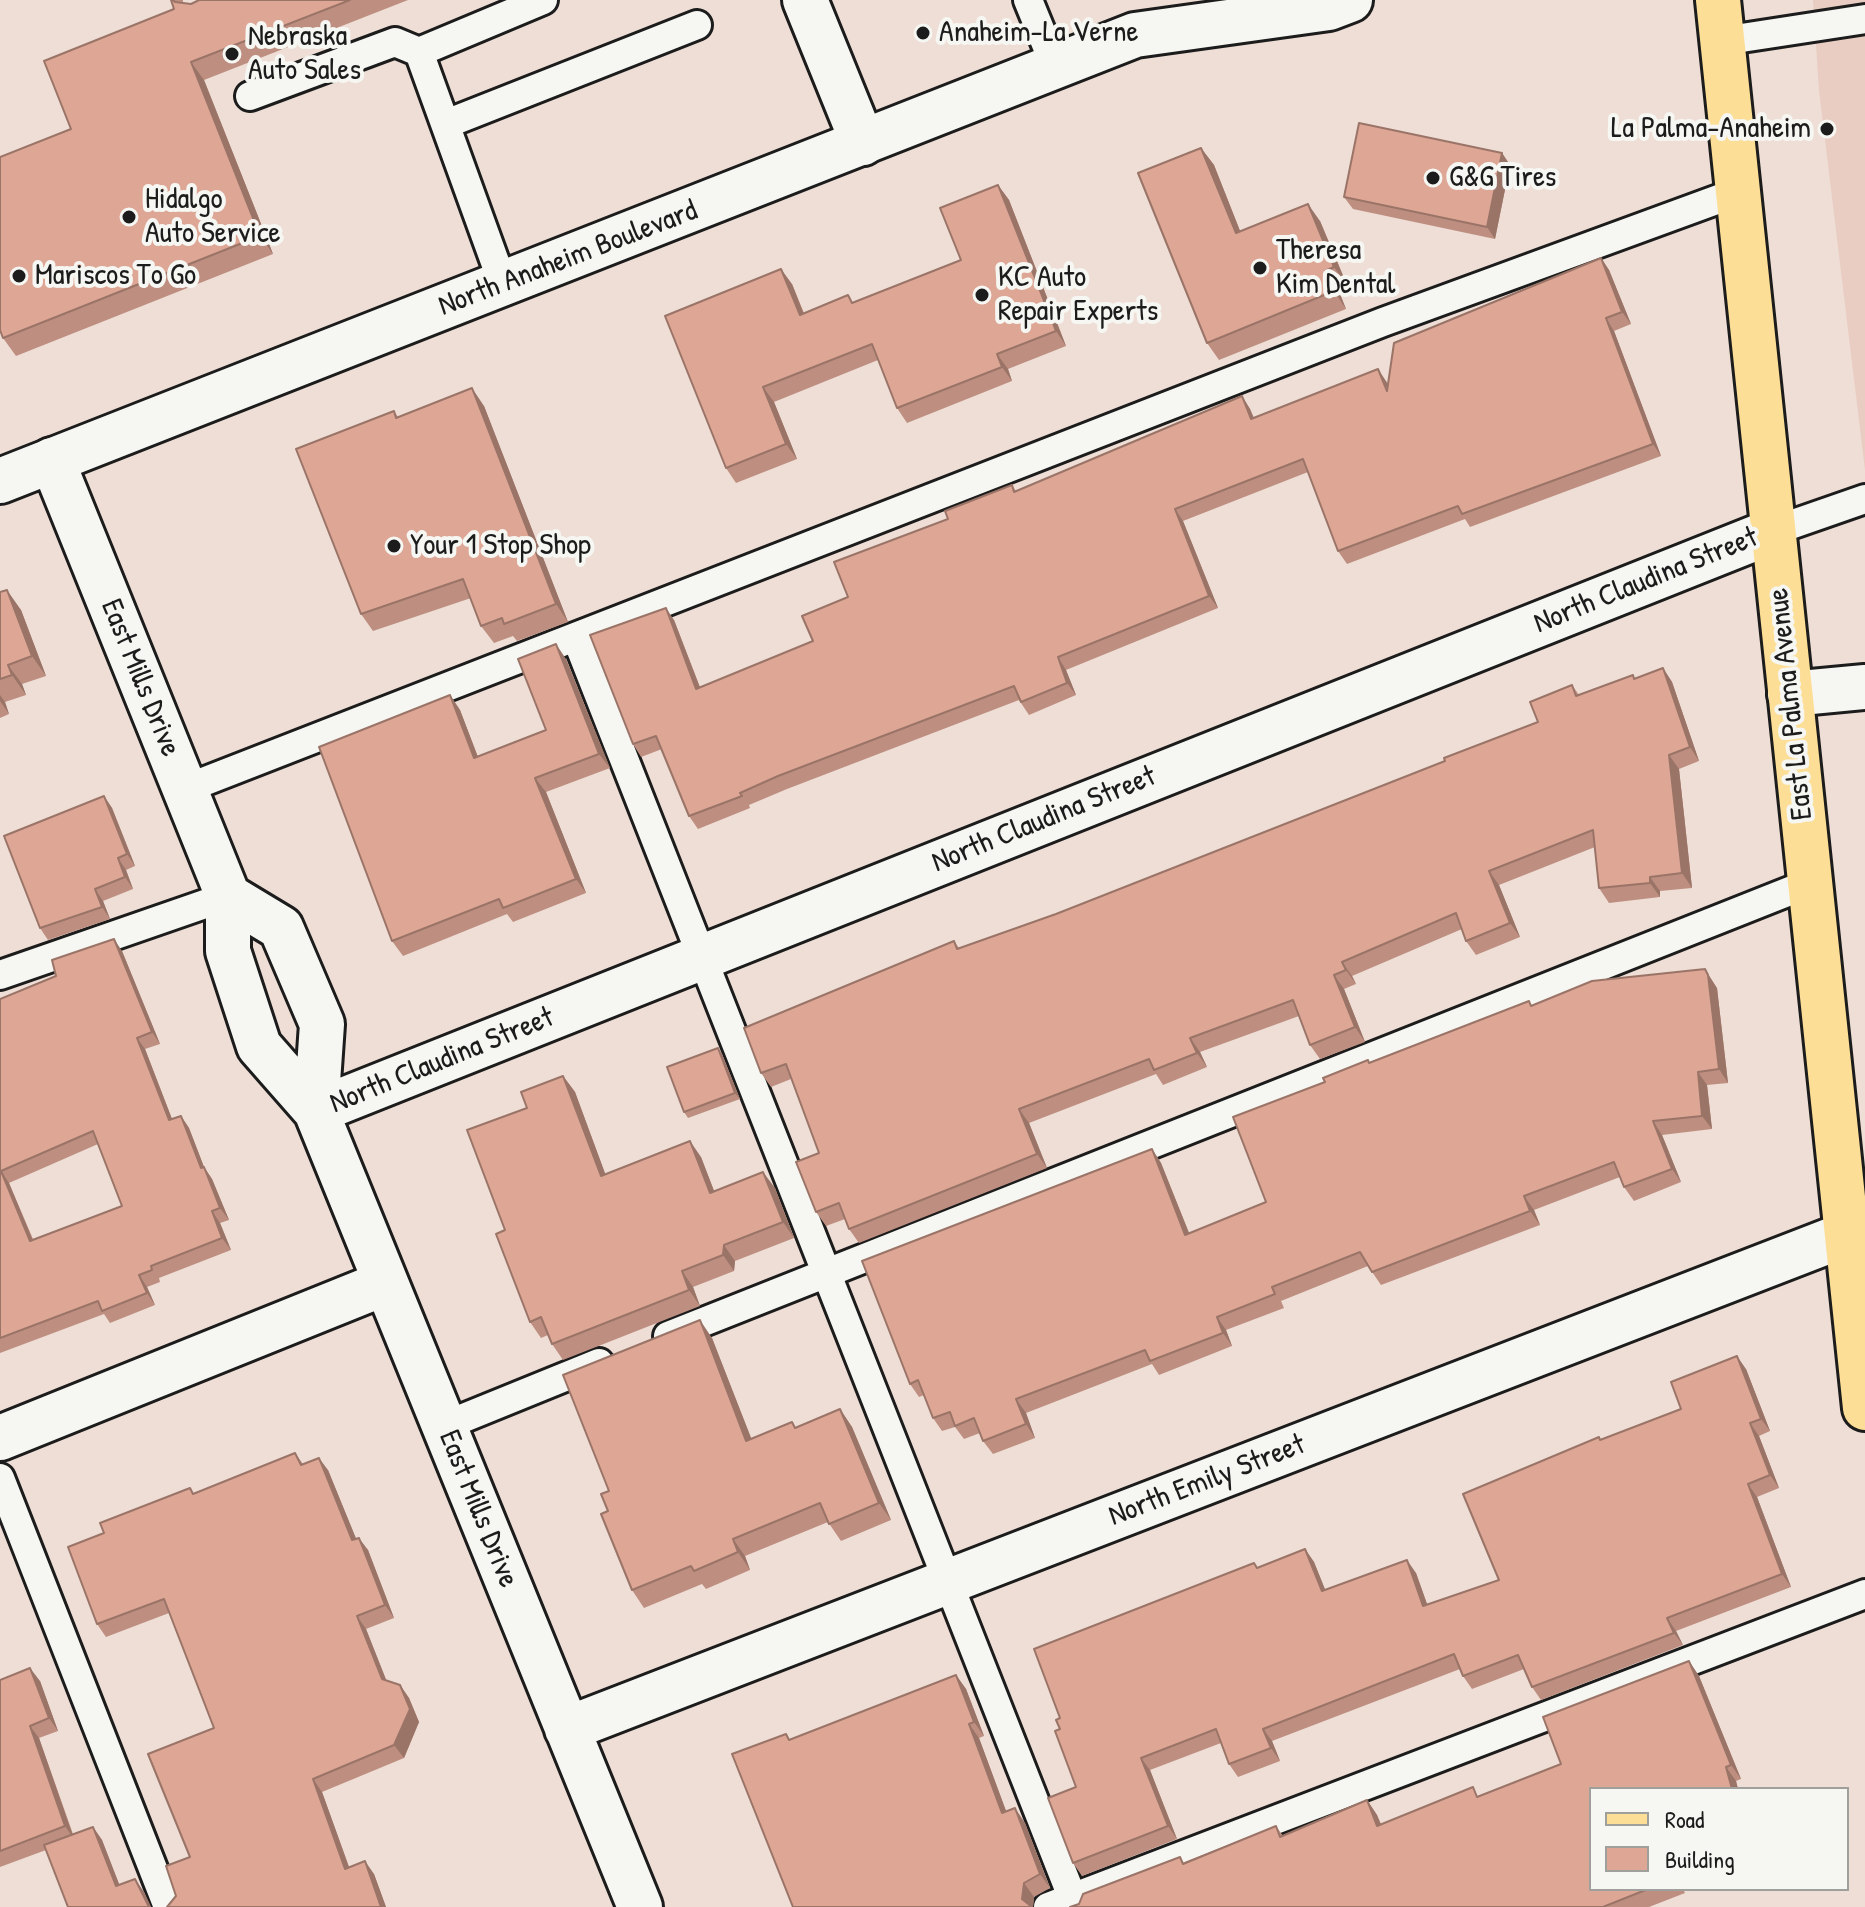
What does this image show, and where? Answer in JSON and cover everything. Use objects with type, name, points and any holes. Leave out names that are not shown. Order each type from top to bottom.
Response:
[{"type":"main road","name":"East La Palma Avenue","points":[[1720,20],[1865,1408]]},
{"type":"street","points":[[805,0],[863,143]]},
{"type":"street","name":"North Anaheim Boulevard","points":[[1135,35],[1186,0]]},
{"type":"street","name":"North Anaheim Boulevard","points":[[0,481],[1135,35],[1329,8],[1350,0]]},
{"type":"street","name":"East Mills Drive","points":[[52,460],[228,896],[228,951],[259,1046],[316,1111],[640,1907]]},
{"type":"street","name":"North Claudina Street","points":[[316,1111],[1773,531]]},
{"type":"street","points":[[1790,694],[1865,687]]},
{"type":"street","name":"East Mills Drive","points":[[228,896],[281,928],[322,1024],[316,1111]]},
{"type":"street","name":"North Emily Street","points":[[567,1729],[1847,1234]]},
{"type":"street","points":[[0,1438],[385,1283]]},
{"type":"lane","points":[[250,96],[395,42],[419,52],[543,0]]},
{"type":"lane","points":[[1028,0],[1055,66]]},
{"type":"lane","points":[[1720,20],[1865,19]]},
{"type":"lane","points":[[446,124],[697,25]]},
{"type":"lane","points":[[419,52],[503,284]]},
{"type":"lane","points":[[185,789],[1383,322],[1738,192]]},
{"type":"lane","points":[[1773,531],[1865,499]]},
{"type":"lane","points":[[576,637],[948,1581],[1066,1904],[1865,1594]]},
{"type":"lane","points":[[650,1343],[1810,883]]},
{"type":"lane","points":[[0,975],[228,896]]},
{"type":"lane","points":[[444,1426],[621,1355]]},
{"type":"lane","points":[[0,1478],[168,1907]]},
{"type":"shaded area","points":[[1813,0],[1865,0],[1865,470],[1819,90]]},
{"type":"building","name":"Hidalgo Auto Service","points":[[171,0],[191,4],[199,0],[350,0],[191,62],[260,236],[3,338],[0,330],[0,157],[71,129],[44,61],[174,9]]},
{"type":"building","name":"G&G Tires","points":[[1359,123],[1502,153],[1487,227],[1344,197]]},
{"type":"building","name":"Theresa Kim Dental","points":[[1201,148],[1236,233],[1308,204],[1334,267],[1325,271],[1334,291],[1207,343],[1138,173]]},
{"type":"building","points":[[998,185],[1056,331],[997,354],[1002,367],[897,408],[872,344],[763,387],[786,444],[726,468],[665,316],[781,269],[800,315],[848,295],[852,303],[961,260],[940,208]]},
{"type":"building","points":[[1601,258],[1622,312],[1606,318],[1653,444],[1462,514],[1458,506],[1338,551],[1303,459],[1175,509],[1209,596],[1058,657],[1067,683],[1021,702],[1014,686],[778,776],[740,793],[742,796],[689,816],[656,736],[633,744],[590,635],[666,608],[696,689],[813,641],[802,616],[848,597],[834,562],[948,519],[945,511],[1012,485],[1014,492],[1242,396],[1251,419],[1378,369],[1387,391],[1394,343]]},
{"type":"building","points":[[472,388],[556,604],[504,624],[502,618],[481,626],[463,579],[361,614],[296,449],[394,411],[396,418]]},
{"type":"building","points":[[7,590],[32,656],[8,665],[12,675],[0,679],[0,592]]},
{"type":"building","points":[[556,644],[599,754],[535,778],[576,879],[503,908],[499,899],[392,941],[319,747],[450,695],[474,758],[546,730],[518,659]]},
{"type":"building","points":[[1663,668],[1690,747],[1669,755],[1682,873],[1650,877],[1650,883],[1599,888],[1593,830],[1489,871],[1510,923],[1466,941],[1456,913],[1342,962],[1346,970],[1334,975],[1355,1027],[1310,1045],[1293,1000],[1190,1038],[1197,1053],[1154,1070],[1149,1059],[1019,1109],[1037,1154],[849,1229],[839,1203],[816,1212],[796,1162],[819,1153],[786,1064],[761,1073],[744,1028],[954,941],[957,949],[1056,914],[1445,761],[1444,758],[1538,722],[1530,702],[1572,685],[1576,696],[1633,675],[1634,679]]},
{"type":"building","points":[[104,796],[127,854],[118,858],[125,877],[95,889],[102,907],[40,928],[4,836]]},
{"type":"building","points":[[114,939],[152,1032],[137,1038],[169,1120],[181,1116],[201,1168],[204,1167],[220,1208],[212,1211],[222,1238],[151,1266],[152,1270],[139,1275],[147,1293],[102,1311],[98,1301],[0,1338],[0,999],[56,976],[52,960]],"holes":[[[93,1131],[122,1206],[30,1241],[1,1171]]]},
{"type":"building","points":[[1705,969],[1719,1069],[1698,1072],[1702,1116],[1653,1121],[1672,1169],[1624,1187],[1614,1162],[1524,1196],[1530,1211],[1372,1272],[1360,1252],[1272,1287],[1275,1294],[1217,1317],[1223,1333],[1150,1361],[1145,1350],[1016,1399],[1026,1424],[983,1441],[974,1418],[955,1426],[950,1412],[933,1418],[918,1380],[910,1384],[862,1261],[1152,1149],[1185,1235],[1266,1202],[1233,1117],[1325,1082],[1323,1078],[1368,1060],[1369,1063],[1529,1001],[1531,1006],[1592,981]]},
{"type":"building","points":[[718,1048],[735,1093],[684,1112],[667,1067]]},
{"type":"building","points":[[563,1076],[601,1176],[690,1141],[710,1193],[763,1172],[783,1222],[724,1245],[723,1255],[682,1271],[689,1290],[552,1344],[541,1317],[530,1322],[496,1234],[505,1230],[467,1130],[527,1108],[521,1092]]},
{"type":"building","points":[[700,1320],[746,1441],[792,1422],[795,1428],[840,1409],[879,1503],[829,1524],[820,1503],[733,1539],[738,1552],[694,1571],[691,1566],[632,1590],[601,1514],[608,1511],[601,1494],[609,1491],[563,1375]]},
{"type":"building","points":[[1737,1356],[1761,1419],[1750,1423],[1770,1475],[1748,1484],[1782,1574],[1667,1618],[1674,1633],[1532,1687],[1518,1655],[1463,1676],[1454,1654],[1263,1729],[1271,1748],[1229,1764],[1216,1729],[1141,1758],[1168,1826],[1073,1863],[1048,1798],[1076,1787],[1055,1731],[1060,1729],[1056,1720],[1060,1718],[1034,1649],[1254,1563],[1257,1568],[1305,1549],[1322,1591],[1407,1560],[1423,1606],[1499,1580],[1463,1494],[1599,1437],[1600,1440],[1681,1409],[1671,1382]]},
{"type":"building","points":[[295,1453],[301,1465],[319,1458],[352,1540],[359,1538],[385,1605],[357,1616],[382,1679],[400,1685],[410,1709],[394,1745],[313,1779],[345,1869],[365,1861],[381,1907],[167,1907],[176,1896],[166,1866],[190,1857],[148,1754],[214,1728],[164,1599],[97,1624],[68,1547],[104,1533],[100,1523],[190,1488],[193,1494]]},
{"type":"building","points":[[1689,1661],[1731,1765],[1726,1767],[1731,1787],[1589,1787],[1589,1891],[1643,1891],[1603,1907],[1070,1907],[1079,1904],[1083,1894],[1180,1857],[1183,1864],[1276,1826],[1280,1837],[1367,1800],[1377,1826],[1473,1787],[1477,1797],[1561,1764],[1543,1717]]},
{"type":"building","points":[[30,1668],[49,1718],[30,1726],[65,1826],[0,1851],[0,1680]]},
{"type":"building","points":[[956,1675],[974,1722],[969,1724],[1002,1813],[1015,1808],[1040,1874],[1024,1883],[1022,1899],[1032,1907],[793,1907],[732,1754],[786,1734],[789,1740]]},
{"type":"building","points":[[93,1827],[116,1886],[135,1879],[149,1907],[68,1907],[44,1845]]},
{"type":"place","name":"Anaheim-La Verne","points":[[923,33]]},
{"type":"place","name":"Nebraska Auto Sales","points":[[232,54]]},
{"type":"place","name":"La Palma-Anaheim","points":[[1827,129]]},
{"type":"place","name":"G&G Tires","points":[[1433,178]]},
{"type":"place","name":"Hidalgo Auto Service","points":[[129,217]]},
{"type":"place","name":"Theresa Kim Dental","points":[[1260,268]]},
{"type":"place","name":"Mariscos To Go","points":[[19,276]]},
{"type":"place","name":"KC Auto Repair Experts","points":[[982,295]]},
{"type":"place","name":"Your 1 Stop Shop","points":[[394,546]]}]
